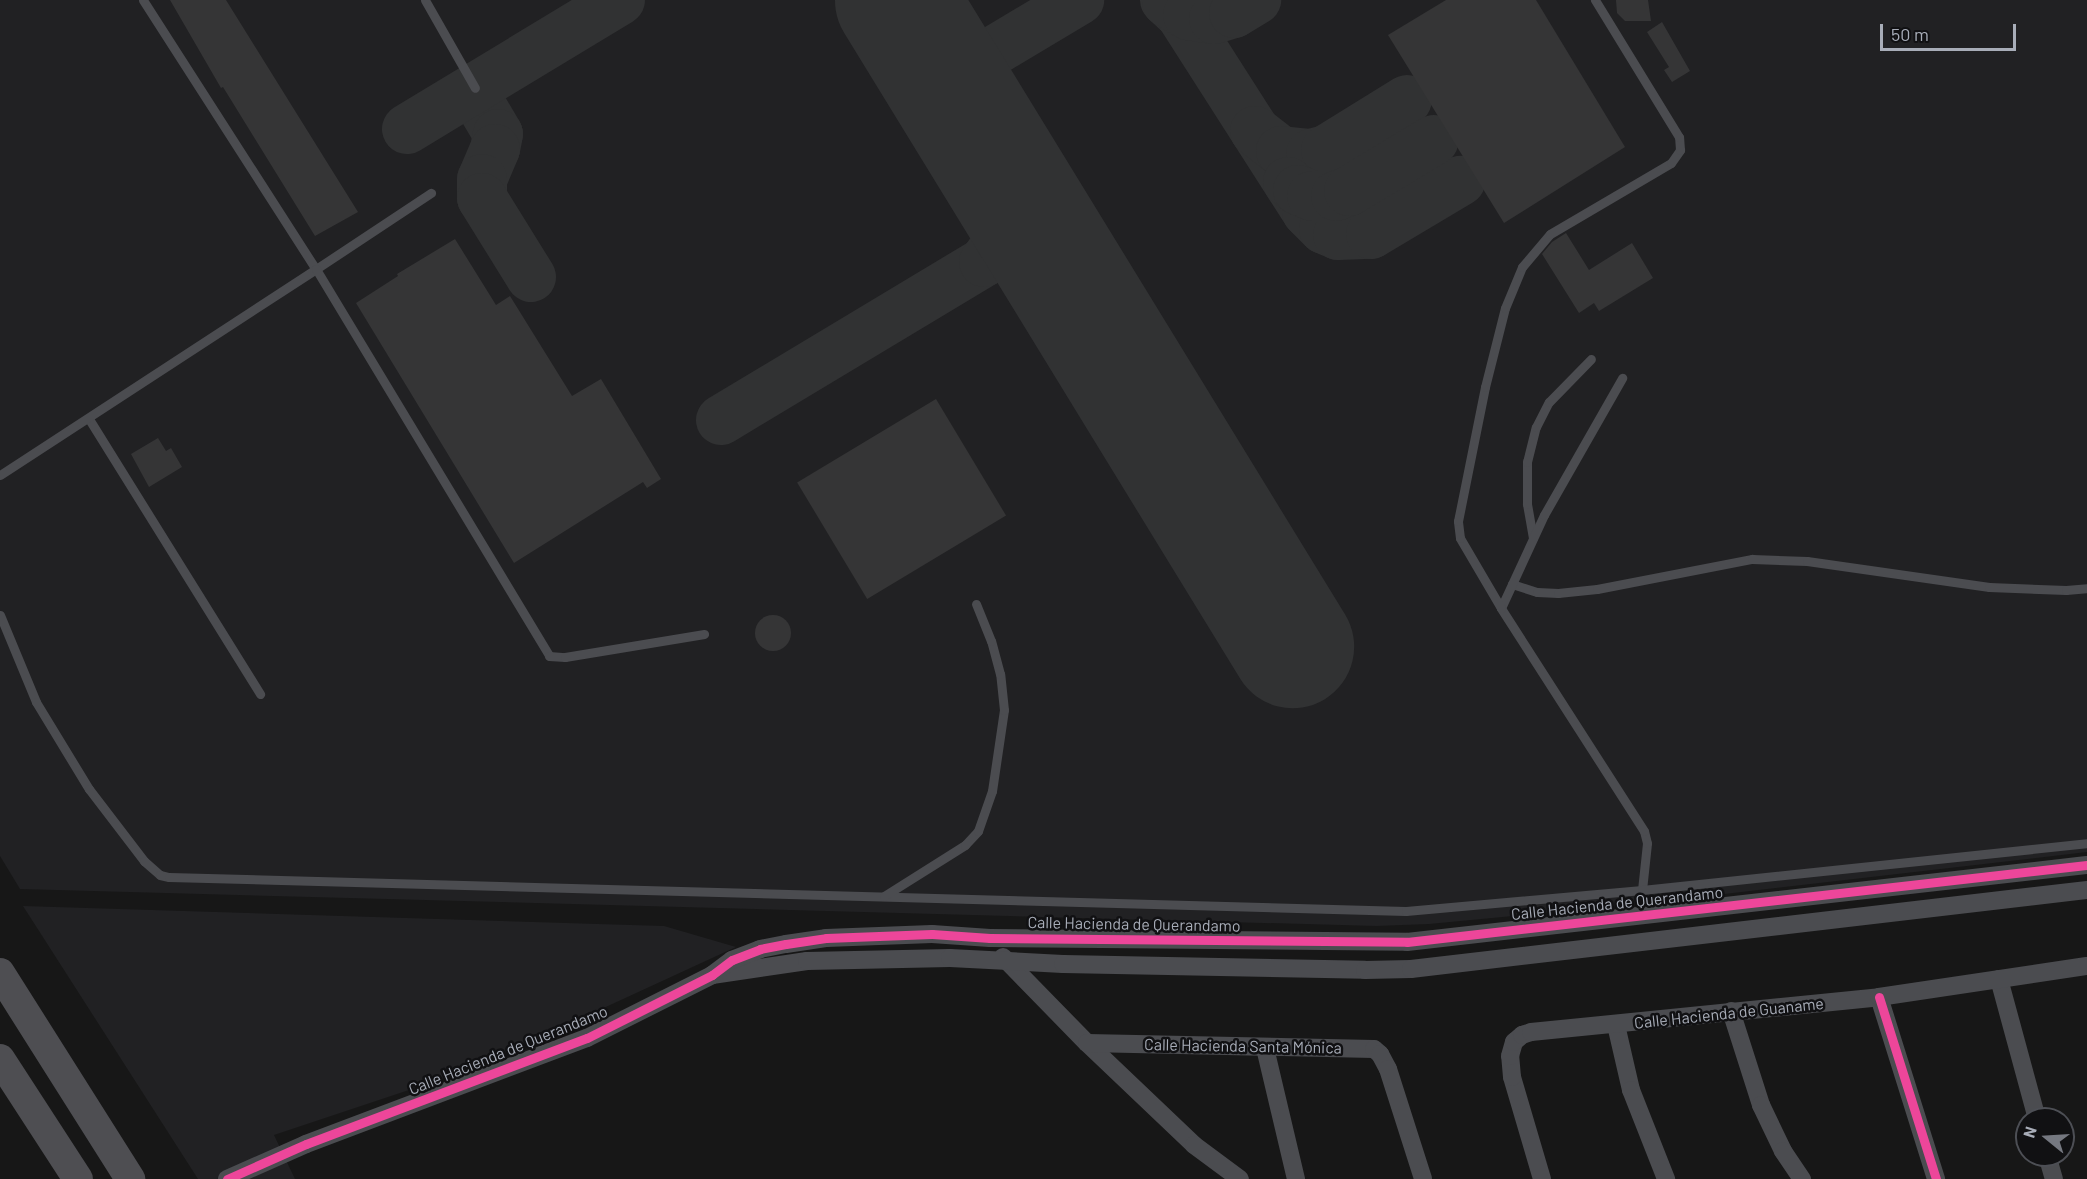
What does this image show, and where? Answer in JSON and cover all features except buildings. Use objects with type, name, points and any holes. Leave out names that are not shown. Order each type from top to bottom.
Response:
[{"type":"highway","points":[[0,973],[130,1179]]},
{"type":"highway","points":[[0,1059],[78,1179]]},
{"type":"street","name":"Calle Hacienda de Querandamo","points":[[227,1179],[306,1144],[587,1038],[712,975],[732,960],[760,949],[826,938],[932,934],[990,938],[1407,942],[2087,865]]},
{"type":"street","name":"Calle Hacienda de Querandamo","points":[[712,975],[807,961],[950,958],[1365,970],[1411,969],[2087,890]]},
{"type":"street","points":[[990,938],[1006,960],[1087,1043],[1194,1145],[1240,1179]]},
{"type":"street","name":"Calle Hacienda de Guaname","points":[[1542,1179],[1512,1077],[1510,1056],[1514,1042],[1531,1032],[1879,997],[2087,966]]},
{"type":"street","points":[[1999,980],[2034,1107]]},
{"type":"street","points":[[1879,997],[1936,1179]]},
{"type":"street","points":[[1731,1011],[1761,1105],[1783,1151],[1802,1179]]},
{"type":"street","points":[[1616,1025],[1631,1090],[1666,1179]]},
{"type":"street","name":"Calle Hacienda Santa Mónica","points":[[1087,1043],[1374,1049],[1380,1054],[1388,1069],[1423,1179]]},
{"type":"street","points":[[1265,1048],[1296,1179]]},
{"type":"lane","points":[[143,0],[316,269],[549,656],[565,657],[704,634]]},
{"type":"lane","points":[[424,0],[475,88]]},
{"type":"lane","name":"Calle Hacienda de Querandamo","points":[[0,615],[36,702],[89,789],[144,861],[160,875],[169,877],[1406,911],[1642,890],[1647,843],[1644,831],[1460,538],[1458,521],[1485,387],[1505,308],[1522,267],[1550,234],[1671,163],[1680,150],[1679,137],[1594,0]]},
{"type":"lane","points":[[0,475],[431,193]]},
{"type":"lane","points":[[1533,538],[1527,504],[1527,462],[1536,427],[1549,402],[1591,359]]},
{"type":"lane","points":[[1502,608],[1533,538],[1622,378]]},
{"type":"lane","points":[[89,418],[260,694]]},
{"type":"lane","points":[[1512,584],[1537,592],[1568,592],[1752,560],[1807,561],[1989,587],[2066,590],[2087,588]]},
{"type":"lane","points":[[884,896],[965,845],[978,831],[992,791],[1004,710],[1000,674],[991,641],[976,604]]},
{"type":"lane","points":[[1642,890],[2087,843]]},
{"type":"shaded area","points":[[0,0],[2087,0],[2087,852],[1630,905],[1429,924],[1376,926],[20,889],[0,856]]},
{"type":"shaded area","points":[[23,906],[664,926],[736,947],[469,1070],[274,1135],[295,1179],[198,1179]]},
{"type":"taxiway","points":[[407,129],[620,0]]},
{"type":"taxiway","points":[[925,48],[941,62],[956,66],[972,64],[1079,0]]},
{"type":"taxiway","points":[[1165,0],[1181,15],[1307,212],[1324,229],[1338,235],[1371,234],[1460,181]]},
{"type":"taxiway","points":[[1167,2],[1188,15],[1214,19],[1234,13],[1256,0]]},
{"type":"taxiway","points":[[472,90],[498,134],[495,149],[482,179],[482,198],[531,277]]},
{"type":"taxiway","points":[[1255,131],[1281,151],[1311,154],[1326,150],[1407,100]]},
{"type":"taxiway","points":[[1288,182],[1298,190],[1312,196],[1336,196],[1349,191],[1434,140]]},
{"type":"taxiway","points":[[721,420],[984,262],[1000,240],[1005,223],[1005,179]]},
{"type":"runway","points":[[896,0],[1292,646]]},
{"type":"cycle path","points":[[227,1179],[306,1144],[587,1038],[712,975],[732,960],[760,949],[786,944],[826,938],[932,934],[990,938],[1407,942],[2087,865]]},
{"type":"cycle path","points":[[1879,997],[1936,1179]]}]
